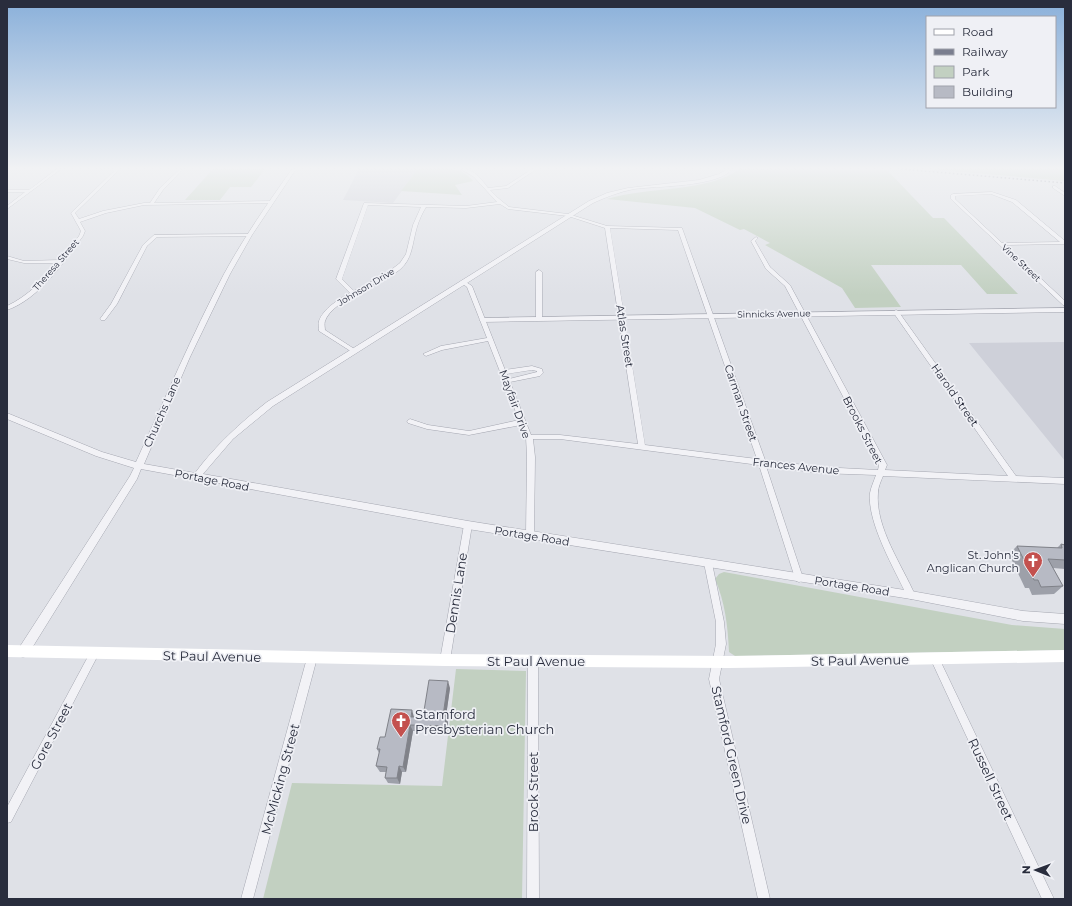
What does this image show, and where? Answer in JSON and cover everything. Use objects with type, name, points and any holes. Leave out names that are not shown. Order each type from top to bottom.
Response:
[{"type":"main road","name":"St Paul Avenue","points":[[7,651],[312,658],[717,662],[1065,656]]},
{"type":"street","name":"Theresa Street","points":[[7,308],[25,300],[61,261],[81,236],[83,231],[72,213],[73,211]]},
{"type":"street","points":[[77,221],[111,211]]},
{"type":"street","name":"Churchs Lane","points":[[23,652],[134,477],[216,295],[249,235],[265,211]]},
{"type":"street","points":[[354,294],[339,279],[363,211]]},
{"type":"street","name":"Johnson Drive","points":[[354,351],[322,331],[320,325],[322,318],[327,311],[354,294],[383,279],[407,260],[411,251],[415,224],[421,211]]},
{"type":"street","points":[[535,211],[568,215],[607,227]]},
{"type":"street","points":[[196,477],[213,453],[232,434],[270,404],[575,211]]},
{"type":"street","name":"Vine Street","points":[[966,211],[1065,304]]},
{"type":"street","name":"Vine Street","points":[[1026,211],[1065,243]]},
{"type":"street","name":"Carman Street","points":[[607,227],[680,229],[762,463],[799,578]]},
{"type":"street","name":"Atlas Street","points":[[607,227],[642,446]]},
{"type":"street","points":[[103,319],[114,304],[145,245],[152,238],[164,235],[249,235]]},
{"type":"street","name":"Brooks Street","points":[[756,238],[753,241],[763,262],[787,285],[883,465],[881,474],[875,483],[874,509],[879,525],[911,596]]},
{"type":"street","points":[[1001,244],[1065,243]]},
{"type":"street","points":[[7,257],[24,262],[61,261]]},
{"type":"street","points":[[539,272],[539,318]]},
{"type":"street","name":"Mayfair Drive","points":[[463,282],[468,286],[529,437],[531,457],[530,535]]},
{"type":"street","name":"Sinnicks Avenue","points":[[482,320],[622,316],[1065,310]]},
{"type":"street","name":"Harold Street","points":[[896,312],[1014,479]]},
{"type":"street","points":[[426,354],[441,348],[490,339]]},
{"type":"street","points":[[504,372],[532,368],[540,370],[538,375],[507,381]]},
{"type":"street","name":"Portage Road","points":[[7,416],[99,454],[139,466],[196,477],[468,525],[911,596],[1023,616],[1065,619]]},
{"type":"street","points":[[410,421],[427,427],[469,433],[523,422]]},
{"type":"street","name":"Frances Avenue","points":[[529,437],[560,437],[642,446],[820,470],[881,474],[1065,481]]},
{"type":"street","name":"Dennis Lane","points":[[445,660],[468,525]]},
{"type":"street","name":"Stamford Green Drive","points":[[708,564],[720,622],[722,644],[714,679],[764,899]]},
{"type":"street","name":"Gore Street","points":[[7,818],[94,654]]},
{"type":"street","name":"McMicking Street","points":[[247,899],[312,658]]},
{"type":"street","name":"Russell Street","points":[[935,659],[1048,899]]},
{"type":"street","name":"Brock Street","points":[[533,899],[534,661]]},
{"type":"shaded area","points":[[1065,342],[1065,461],[969,343]]},
{"type":"green space","points":[[702,211],[927,211],[933,218],[944,218],[1018,294],[987,294],[961,265],[871,265],[901,307],[855,308],[842,288],[765,245],[770,243],[744,229],[740,230]]},
{"type":"green space","points":[[724,572],[1012,625],[1065,629],[1065,650],[735,656],[729,652],[725,615],[715,579],[719,574]]},
{"type":"green space","points":[[456,669],[526,671],[522,899],[263,899],[292,783],[442,786]]},
{"type":"building","points":[[1061,544],[1065,545],[1065,560],[1048,559],[1063,586],[1041,587],[1038,580],[1034,580],[1017,546],[1062,548]]},
{"type":"building","name":"Stamford Presbysterian Church","points":[[429,680],[448,681],[443,716],[446,717],[445,726],[410,725],[403,767],[399,766],[397,778],[385,778],[387,767],[376,766],[380,749],[377,749],[380,737],[385,737],[391,709],[412,710],[411,717],[423,717]]},
{"type":"place","name":"St. John's Anglican Church","points":[[1033,578]]},
{"type":"place","name":"Stamford Presbysterian Church","points":[[401,738]]}]
